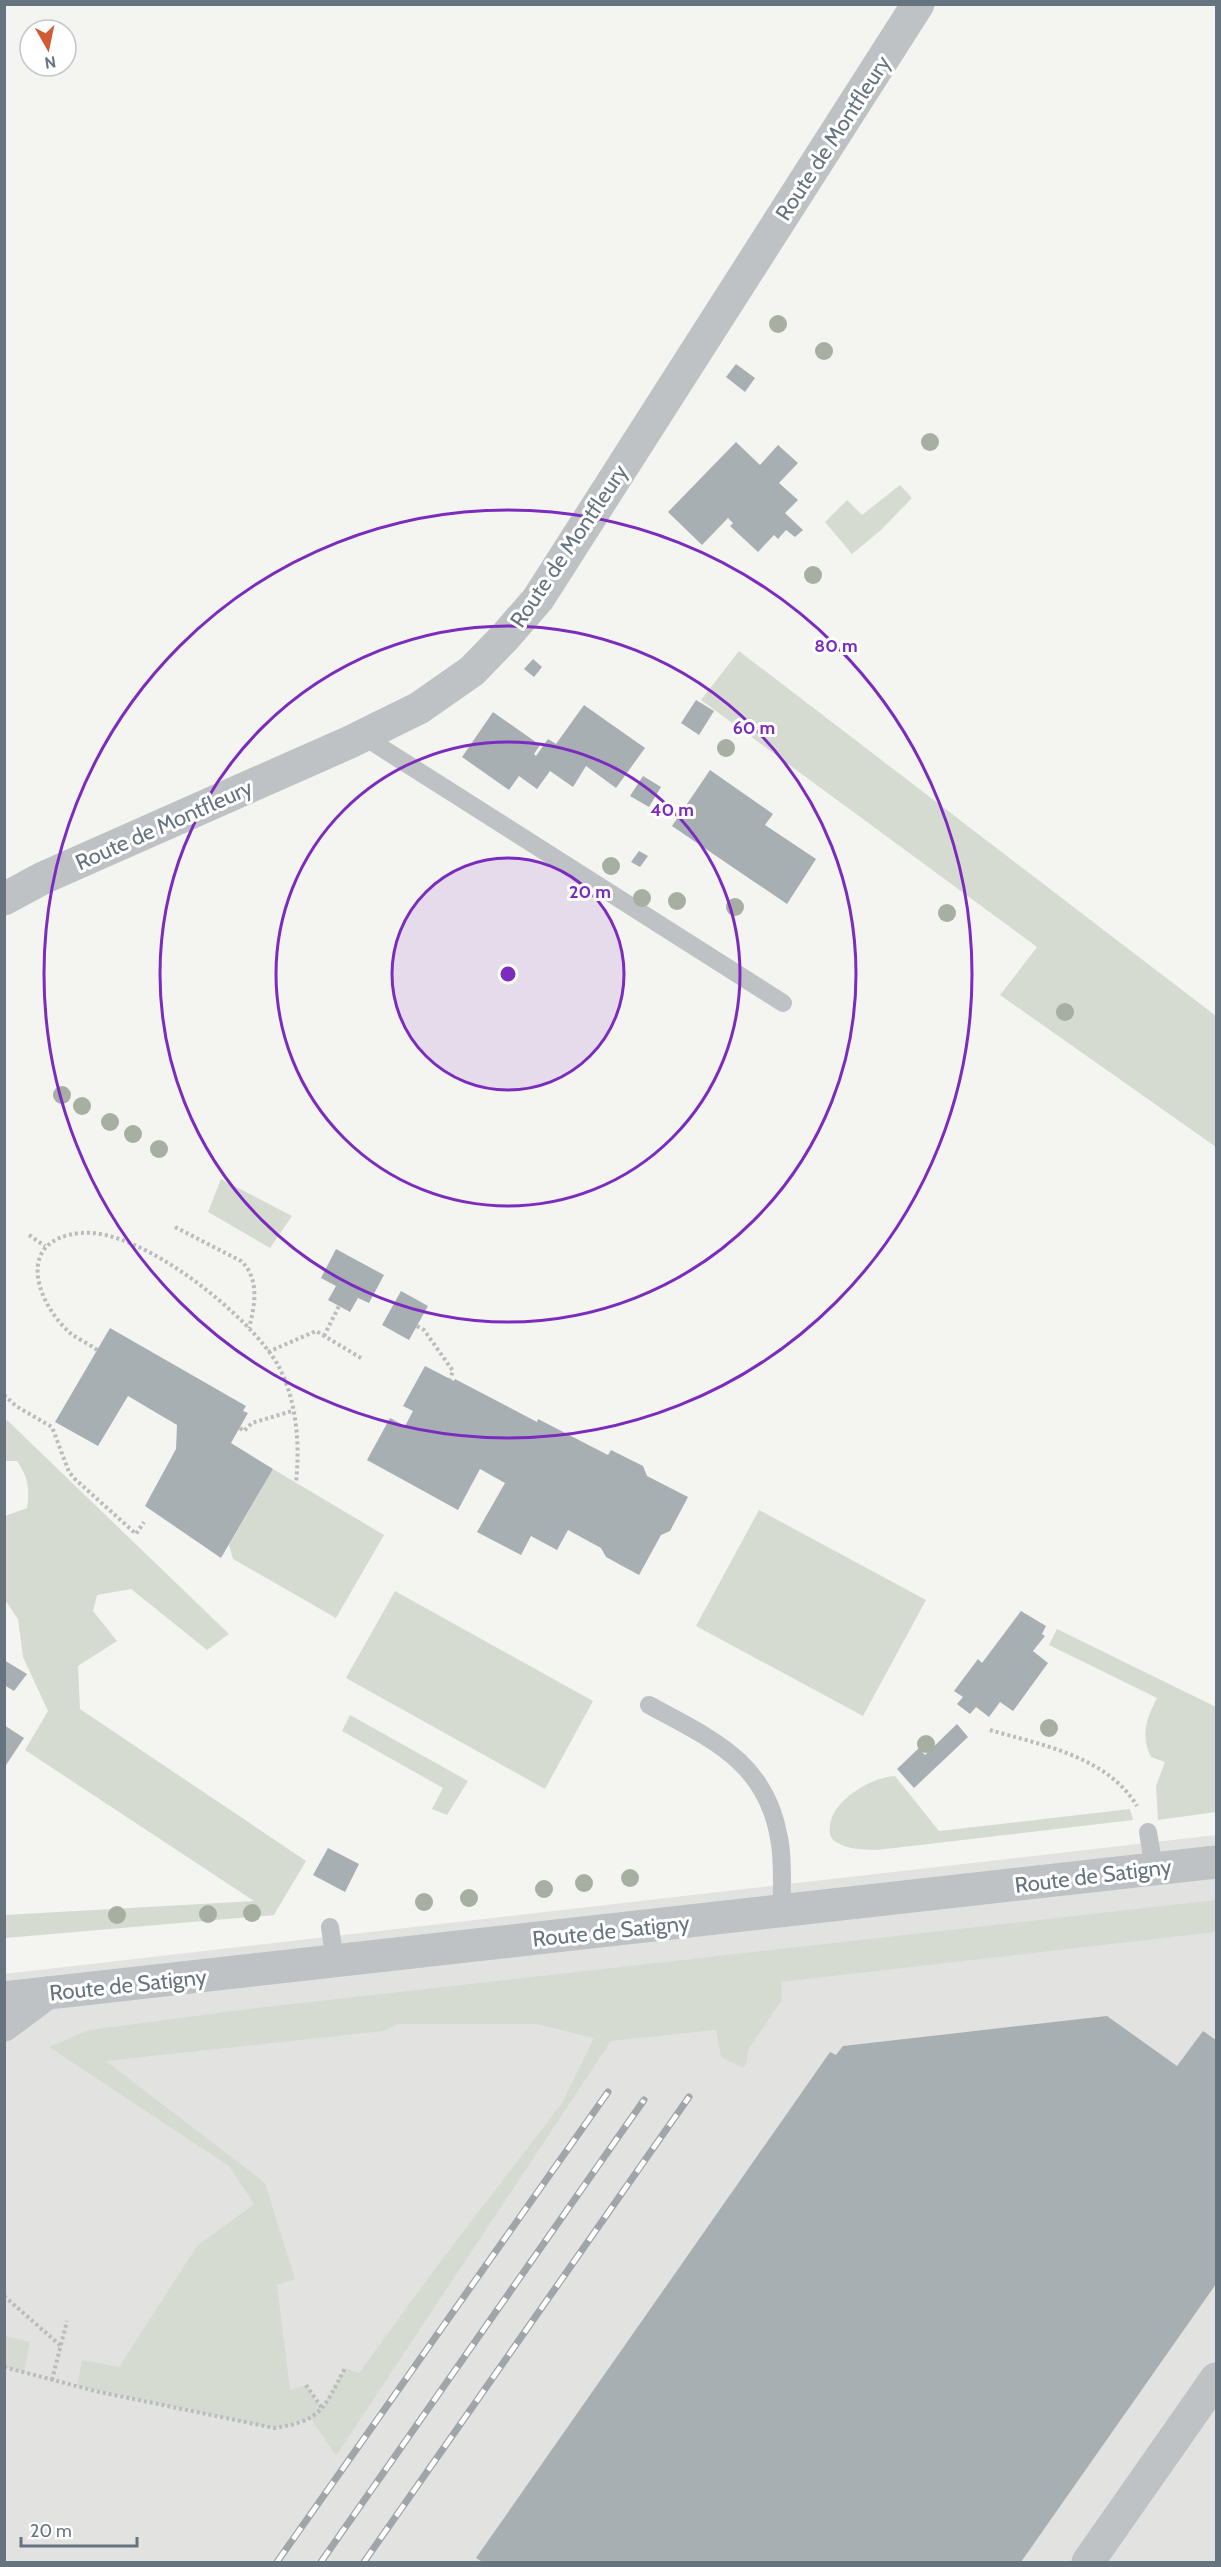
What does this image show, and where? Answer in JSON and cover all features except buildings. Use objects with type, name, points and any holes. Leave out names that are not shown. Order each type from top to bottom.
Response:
[{"type":"street","name":"Route de Montfleury","points":[[4,899],[43,878],[363,736],[419,708],[472,671],[538,599],[918,4]]},
{"type":"street","name":"Route de Satigny","points":[[4,1998],[1216,1862]]},
{"type":"street","points":[[4,2025],[47,1994]]},
{"type":"street","points":[[1088,2562],[1216,2379]]},
{"type":"lane","points":[[363,736],[783,1004]]},
{"type":"lane","points":[[649,1705],[697,1731],[742,1762],[766,1794],[772,1807],[780,1840],[782,1912]]},
{"type":"lane","points":[[1148,1832],[1154,1869]]},
{"type":"lane","points":[[330,1927],[335,1962]]},
{"type":"path","points":[[175,1227],[241,1261],[246,1266],[255,1293],[254,1308],[248,1328]]},
{"type":"path","points":[[97,1350],[71,1333],[43,1298],[37,1276],[45,1246],[52,1241],[80,1233],[99,1234],[154,1255],[204,1288],[248,1328],[268,1352],[284,1378],[298,1436],[296,1483]]},
{"type":"path","points":[[29,1234],[45,1246]]},
{"type":"path","points":[[324,1336],[339,1306]]},
{"type":"path","points":[[417,1326],[424,1330],[453,1371],[450,1379]]},
{"type":"path","points":[[268,1352],[316,1331],[361,1358]]},
{"type":"path","points":[[4,1395],[16,1406],[52,1427],[69,1472],[75,1479],[136,1533],[144,1522]]},
{"type":"path","points":[[240,1428],[244,1431],[252,1423],[292,1411]]},
{"type":"path","points":[[990,1730],[1061,1751],[1089,1763],[1109,1775],[1134,1801]]},
{"type":"path","points":[[4,2296],[61,2346]]},
{"type":"path","points":[[52,2380],[67,2321]]},
{"type":"path","points":[[4,2367],[95,2391],[274,2428],[311,2419],[322,2408],[345,2368]]},
{"type":"path","points":[[306,2385],[322,2408]]},
{"type":"shaded area","points":[[900,485],[912,498],[881,530],[852,554],[825,522],[847,500],[862,515]]},
{"type":"shaded area","points":[[739,651],[1216,1016],[1216,1147],[1000,995],[1037,947],[701,700]]},
{"type":"shaded area","points":[[221,1179],[292,1216],[270,1248],[208,1212]]},
{"type":"shaded area","points":[[7,1420],[229,1634],[207,1650],[131,1589],[97,1595],[93,1611],[117,1641],[78,1666],[80,1709],[306,1861],[274,1915],[5,1938],[5,1915],[254,1901],[25,1750],[48,1711],[23,1657],[18,1619],[5,1600],[5,1516],[27,1508],[28,1495],[26,1478],[17,1461],[5,1461],[5,1424]]},
{"type":"shaded area","points":[[273,1469],[384,1535],[336,1618],[233,1559],[229,1545]]},
{"type":"shaded area","points":[[759,1510],[926,1600],[863,1716],[696,1626]]},
{"type":"shaded area","points":[[395,1591],[593,1701],[545,1789],[346,1678]]},
{"type":"shaded area","points":[[1057,1629],[1216,1707],[1216,1812],[1158,1820],[1156,1786],[1165,1762],[1151,1757],[1145,1734],[1150,1712],[1157,1698],[1049,1645]]},
{"type":"shaded area","points":[[350,1715],[468,1781],[447,1815],[432,1809],[443,1788],[342,1731]]},
{"type":"shaded area","points":[[895,1776],[939,1831],[1130,1809],[1133,1820],[877,1850],[851,1848],[832,1839],[830,1826],[832,1816],[845,1799],[865,1785]]},
{"type":"shaded area","points":[[1216,1835],[1216,2562],[5,2562],[4,1974]]},
{"type":"shaded area","points":[[1216,1900],[1216,1932],[781,1982],[782,2000],[748,2050],[747,2062],[743,2068],[721,2057],[716,2030],[611,2041],[336,2456],[311,2419],[274,2428],[77,2386],[82,2360],[119,2367],[197,2246],[254,2204],[229,2166],[49,2047],[89,2030],[256,2008]],"holes":[[[397,2024],[536,2024],[594,2038],[562,2103],[437,2266],[359,2373],[345,2368],[322,2408],[306,2385],[290,2390],[277,2285],[295,2279],[265,2183],[106,2061],[384,2031]]]},
{"type":"shaded area","points":[[5,2336],[30,2342],[24,2372],[5,2367]]},
{"type":"railway","points":[[277,2562],[608,2092]]},
{"type":"railway","points":[[364,2562],[689,2097]]},
{"type":"railway","points":[[321,2562],[644,2100]]}]
